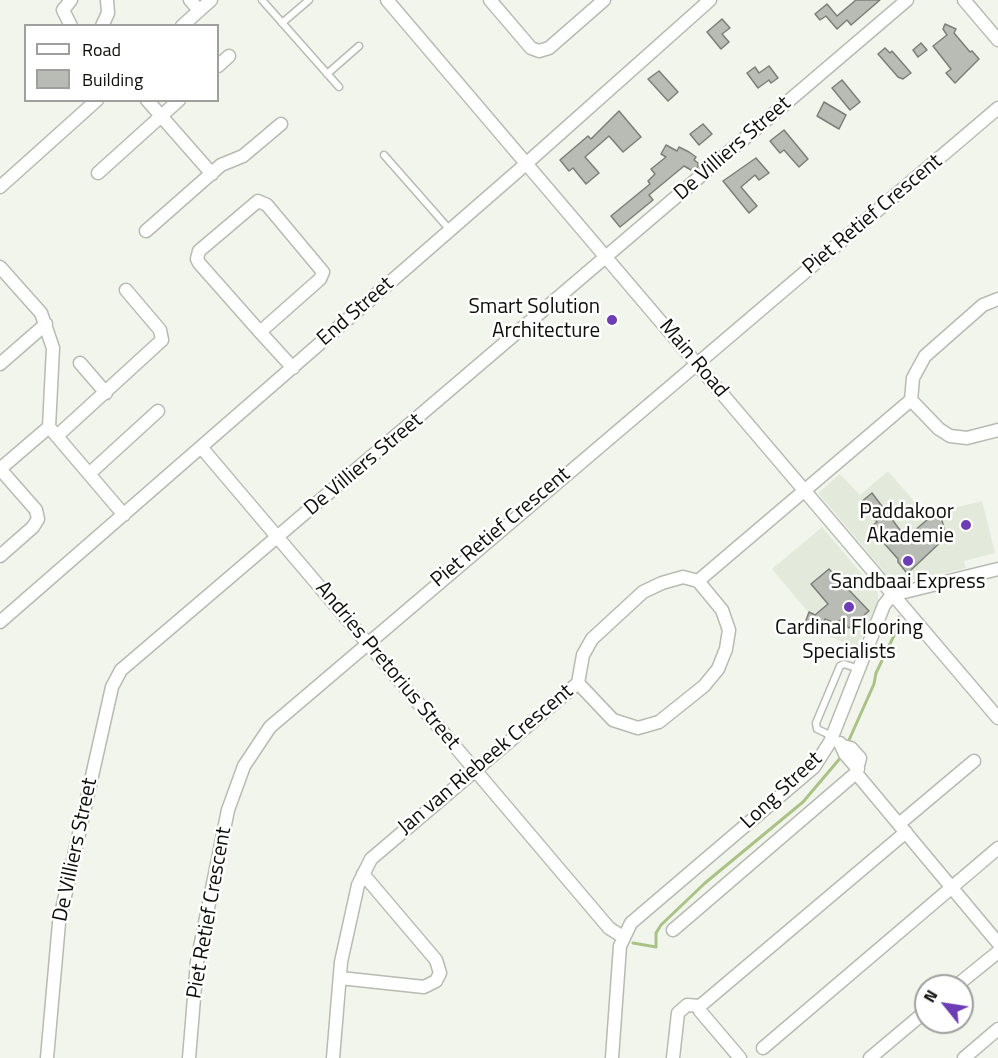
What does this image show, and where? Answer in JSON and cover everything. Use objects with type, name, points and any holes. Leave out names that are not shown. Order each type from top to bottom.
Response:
[{"type":"street","points":[[70,24],[63,10],[71,0]]},
{"type":"street","points":[[103,24],[108,14],[106,0]]},
{"type":"street","points":[[190,0],[200,10]]},
{"type":"street","points":[[184,24],[211,0]]},
{"type":"street","name":"Main Road","points":[[387,0],[998,718]]},
{"type":"street","points":[[490,0],[531,48],[539,51],[549,48],[604,0]]},
{"type":"street","name":"End Street","points":[[0,622],[710,0]]},
{"type":"street","name":"De Villiers Street","points":[[47,1058],[59,923],[114,681],[125,666],[607,258],[907,0]]},
{"type":"street","points":[[964,0],[998,40]]},
{"type":"street","points":[[219,65],[230,56]]},
{"type":"street","points":[[0,187],[96,102]]},
{"type":"street","points":[[149,102],[212,174]]},
{"type":"street","points":[[98,173],[177,102]]},
{"type":"street","name":"Piet Retief Crescent","points":[[189,1058],[198,962],[228,810],[237,780],[251,752],[270,727],[998,108]]},
{"type":"street","points":[[146,231],[221,165],[243,156],[281,124]]},
{"type":"street","points":[[260,332],[320,279],[323,272],[267,205],[258,201],[199,251],[197,256],[199,263],[260,332],[292,368]]},
{"type":"street","points":[[0,267],[31,300],[46,324],[54,360],[53,431],[124,515]]},
{"type":"street","points":[[0,556],[33,527],[38,519],[36,510],[0,469],[106,393],[160,343],[163,336],[126,290]]},
{"type":"street","points":[[578,683],[613,720],[638,728],[659,722],[704,686],[718,669],[728,642],[729,630],[722,610],[698,580],[911,400],[913,378],[925,356],[983,305],[998,299]]},
{"type":"street","points":[[0,364],[46,324]]},
{"type":"street","points":[[80,363],[106,393]]},
{"type":"street","points":[[911,400],[939,429],[950,436],[967,438],[998,430]]},
{"type":"street","points":[[90,473],[158,411]]},
{"type":"street","name":"Andries Pretorius Street","points":[[201,447],[609,928],[623,937]]},
{"type":"street","points":[[892,595],[998,569]]},
{"type":"street","name":"Jan van Riebeek Crescent","points":[[333,1058],[340,978],[355,897],[363,874],[376,853],[578,683],[583,656],[592,639],[643,592],[662,582],[683,577],[698,580]]},
{"type":"street","name":"Long Street","points":[[612,1058],[619,955],[623,937],[636,917],[806,775],[821,758],[884,605],[892,595]]},
{"type":"street","points":[[832,736],[843,746],[845,754],[857,771],[902,828],[998,943]]},
{"type":"street","points":[[674,1058],[678,1013],[687,1005],[699,1006],[902,828],[974,761]]},
{"type":"street","points":[[673,930],[857,771]]},
{"type":"street","points":[[763,1048],[998,848]]},
{"type":"street","points":[[340,978],[424,987],[436,981],[440,973],[436,960],[363,874]]},
{"type":"street","points":[[971,974],[998,952]]},
{"type":"street","points":[[699,1006],[700,1011],[740,1058]]},
{"type":"street","points":[[870,1058],[914,1021]]},
{"type":"street","points":[[964,1058],[998,1029]]},
{"type":"lane","points":[[262,0],[339,87]]},
{"type":"lane","points":[[282,23],[309,0]]},
{"type":"lane","points":[[327,74],[359,46]]},
{"type":"lane","points":[[384,155],[450,230]]},
{"type":"lane","points":[[832,736],[817,729],[816,723],[840,666],[844,664],[859,669]]},
{"type":"shaded area","points":[[888,471],[926,515],[982,501],[995,553],[964,561],[966,568],[902,583],[893,582],[818,493],[840,474],[860,495]]},
{"type":"shaded area","points":[[822,527],[878,593],[878,600],[858,648],[804,626],[809,613],[772,569]]},
{"type":"building","points":[[856,0],[880,0],[851,25],[847,20],[837,29],[826,16],[820,20],[815,14],[827,4],[837,16]]},
{"type":"building","points":[[722,19],[730,28],[722,34],[729,42],[721,49],[707,32]]},
{"type":"building","points":[[945,24],[956,29],[954,33],[979,59],[955,83],[946,73],[951,69],[933,46],[947,35],[943,29]]},
{"type":"building","points":[[921,43],[927,50],[918,57],[913,50]]},
{"type":"building","points":[[885,48],[890,53],[892,51],[911,73],[903,79],[898,77],[878,54]]},
{"type":"building","points":[[769,66],[778,78],[771,83],[769,80],[758,88],[747,73],[755,67],[759,73]]},
{"type":"building","points":[[659,71],[678,92],[668,101],[648,79]]},
{"type":"building","points":[[842,80],[860,102],[850,110],[832,88]]},
{"type":"building","points":[[824,102],[846,115],[839,129],[817,116]]},
{"type":"building","points":[[619,111],[641,137],[623,152],[609,136],[585,157],[599,173],[586,184],[573,168],[569,171],[560,160],[588,136],[591,139]]},
{"type":"building","points":[[703,124],[712,134],[699,145],[690,134]]},
{"type":"building","points":[[784,130],[808,159],[799,167],[784,150],[780,153],[770,141]]},
{"type":"building","points":[[666,145],[677,151],[679,147],[689,152],[696,157],[694,160],[698,163],[698,167],[693,171],[684,166],[649,195],[653,200],[620,227],[611,216],[650,184],[648,181],[655,174],[651,169],[666,157],[661,154]]},
{"type":"building","points":[[756,158],[769,173],[759,180],[755,175],[741,187],[757,206],[749,213],[723,181]]},
{"type":"building","points":[[872,493],[906,538],[928,519],[927,515],[940,512],[946,537],[910,571],[906,572],[898,559],[874,532],[872,526],[877,522],[860,503]]},
{"type":"building","points":[[829,569],[869,611],[849,628],[841,620],[835,623],[825,619],[820,632],[804,626],[809,612],[815,615],[828,604],[811,584]]},
{"type":"waterway","points":[[849,740],[874,684],[876,673],[900,623],[899,617]]},
{"type":"waterway","points":[[633,943],[656,947],[656,933],[661,925],[705,883],[803,802],[842,756]]},
{"type":"place","name":"Smart Solution Architecture","points":[[612,320]]},
{"type":"place","name":"Paddakoor Akademie","points":[[966,525]]},
{"type":"place","name":"Sandbaai Express","points":[[908,561]]},
{"type":"place","name":"Cardinal Flooring Specialists","points":[[849,607]]}]
